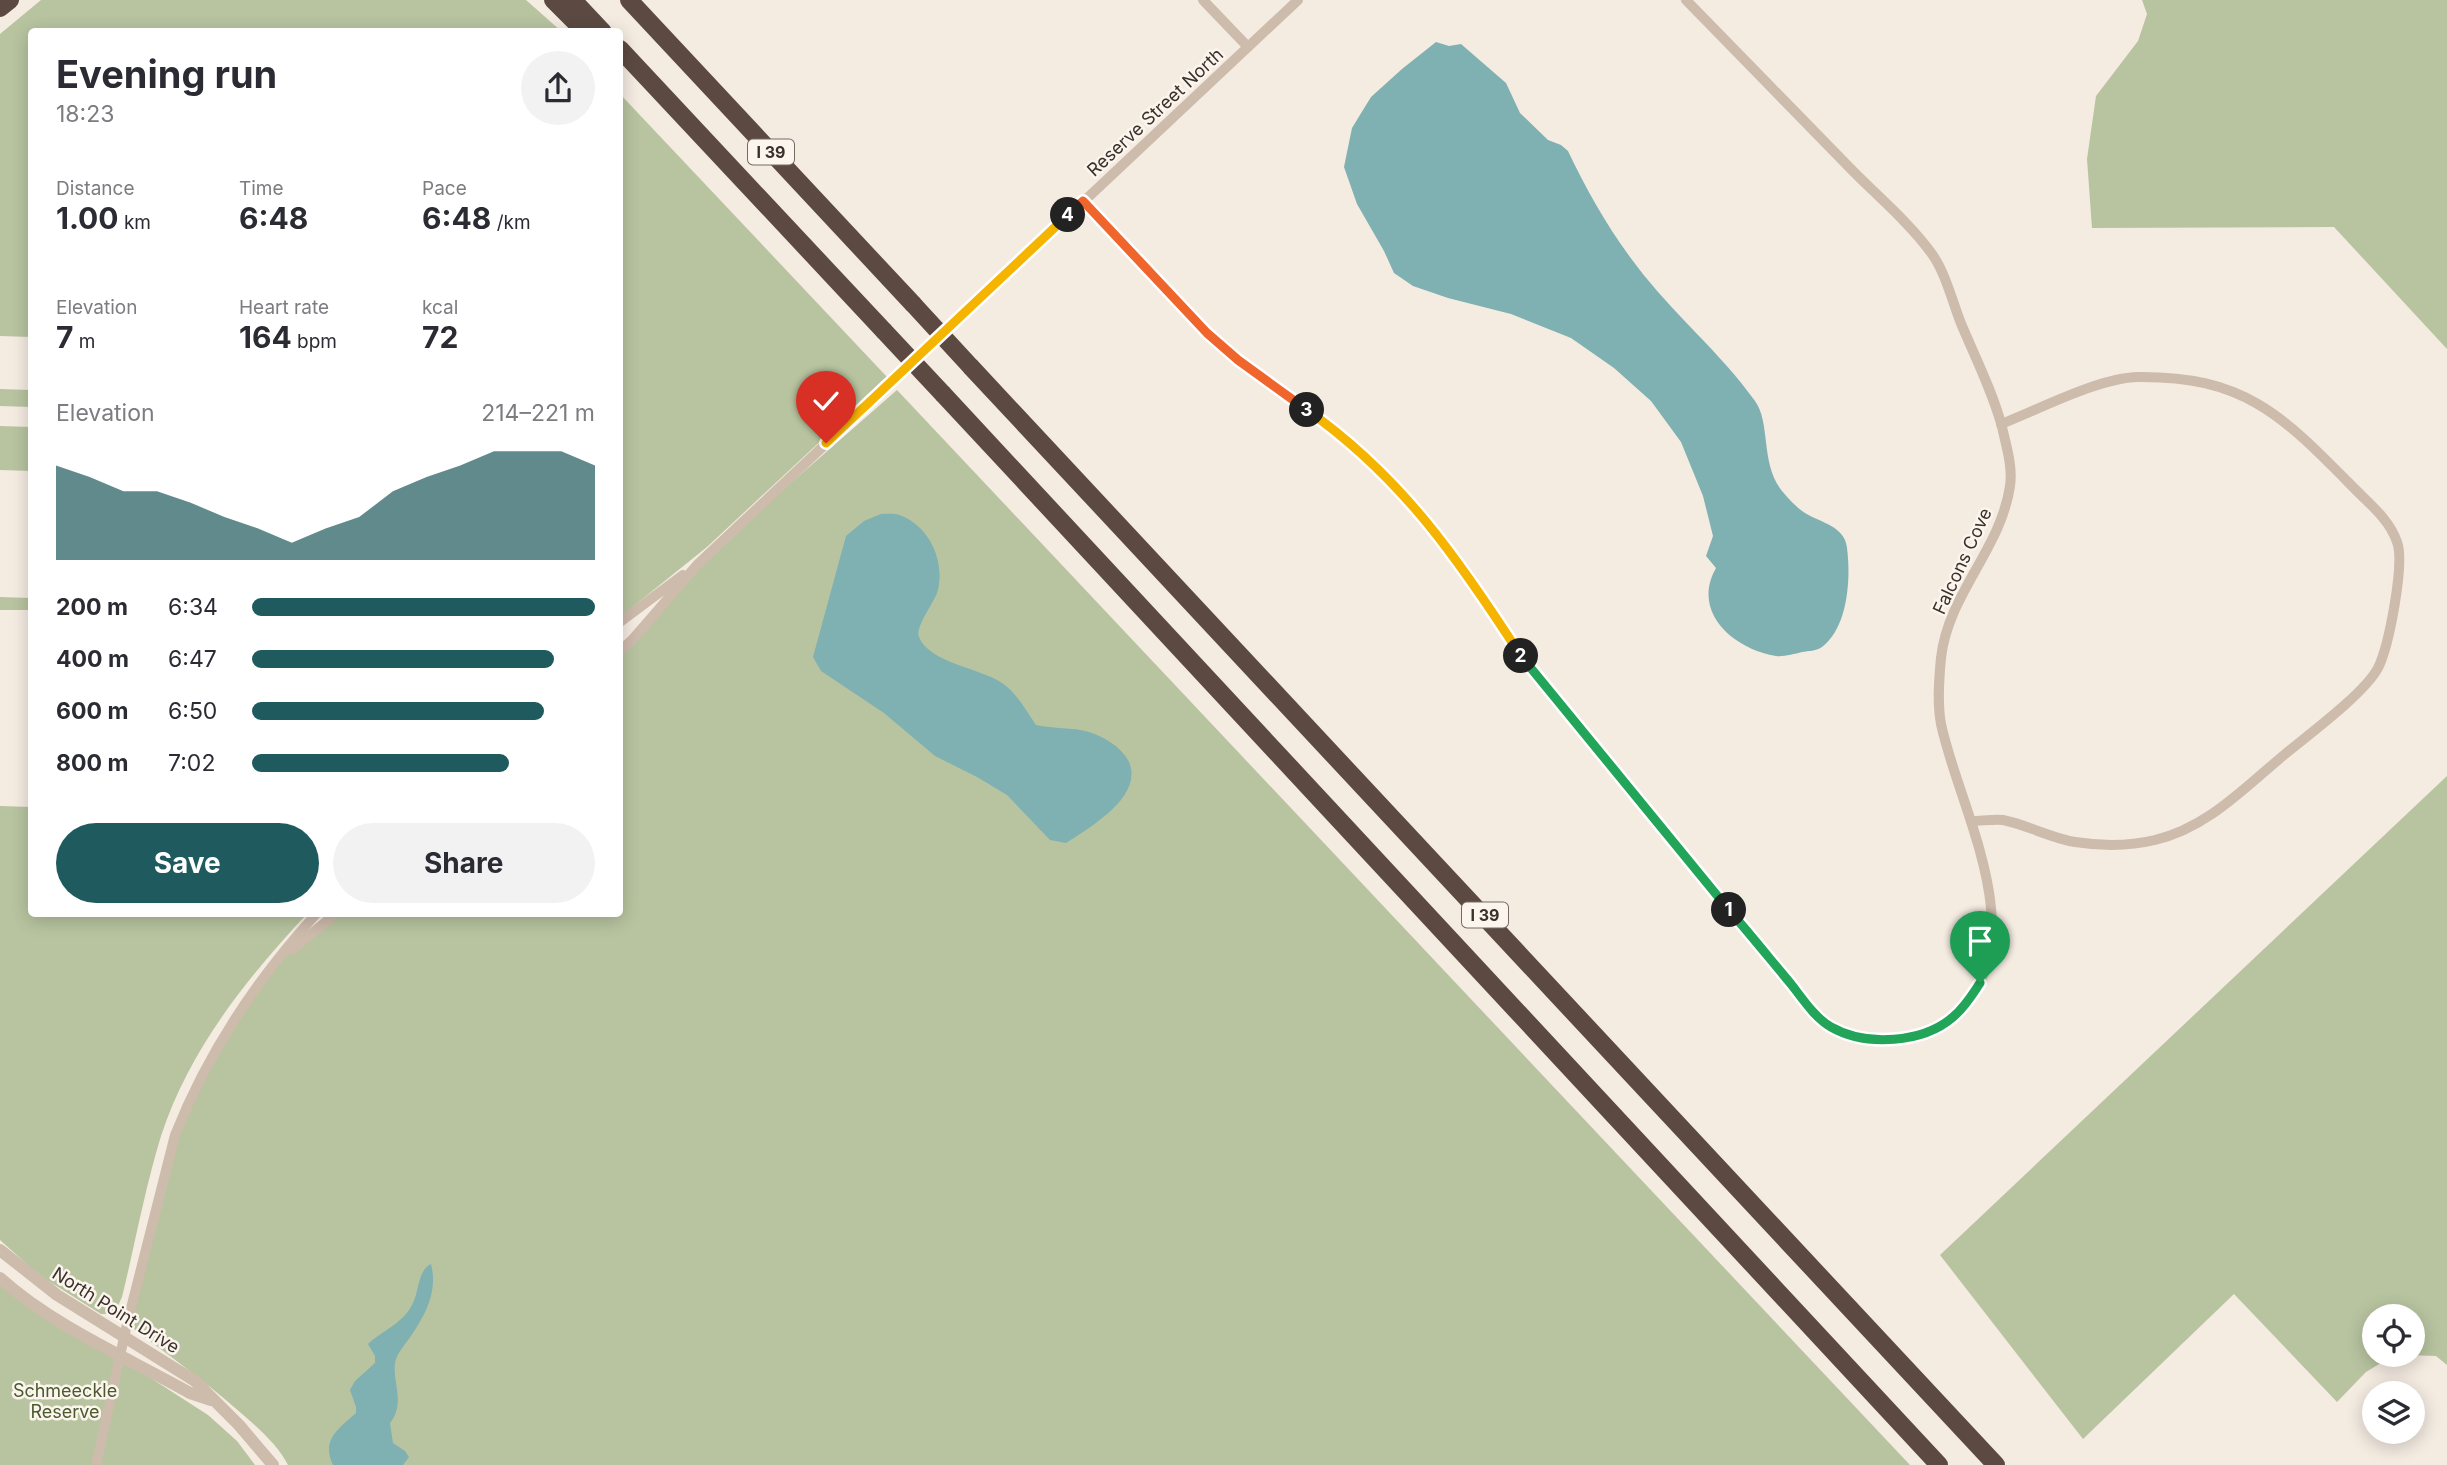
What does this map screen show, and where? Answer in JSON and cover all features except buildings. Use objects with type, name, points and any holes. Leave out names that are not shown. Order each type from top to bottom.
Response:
[{"type":"highway","points":[[553,0],[581,28]]},
{"type":"highway","points":[[573,0],[599,28]]},
{"type":"highway","name":"I 39","points":[[629,0],[1996,1465]]},
{"type":"highway","name":"I 39","points":[[623,52],[1939,1465]]},
{"type":"highway","points":[[623,69],[680,128],[700,135]]},
{"type":"street","points":[[1203,0],[1248,47]]},
{"type":"street","name":"Reserve Street North","points":[[623,649],[697,565],[1298,0]]},
{"type":"street","name":"Falcons Cove","points":[[1083,201],[1207,333],[1238,360],[1315,415],[1379,468],[1421,513],[1470,577],[1527,666],[1807,1004],[1830,1026],[1854,1037],[1896,1039],[1933,1029],[1952,1018],[1966,1004],[1980,983],[1990,960],[1993,938],[1987,886],[1971,821],[1940,719],[1939,686],[1941,653],[1956,603],[2001,522],[2008,494],[2011,472],[2001,424],[1934,256],[1686,0]]},
{"type":"street","points":[[1971,821],[2002,820],[2074,842],[2113,845],[2155,841],[2192,828],[2218,810],[2352,698],[2377,669],[2388,638],[2399,566],[2399,545],[2390,525],[2300,434],[2269,409],[2237,393],[2199,382],[2135,377],[2103,383],[2001,424]]},
{"type":"street","name":"Reserve Street North","points":[[623,620],[697,565]]},
{"type":"street","points":[[96,1465],[124,1337],[175,1135],[186,1106],[227,1030],[249,996],[314,917]]},
{"type":"street","points":[[276,964],[331,917]]},
{"type":"street","name":"North Point Drive","points":[[0,1250],[33,1278],[195,1381],[212,1401],[239,1425],[273,1465]]},
{"type":"street","name":"North Point Drive","points":[[0,1278],[37,1307],[190,1393],[212,1401]]},
{"type":"green space","points":[[41,0],[526,0],[558,28],[28,28],[28,337],[0,336],[0,34]]},
{"type":"green space","points":[[2142,0],[2447,0],[2447,349],[2334,227],[2092,228],[2087,159],[2096,96],[2138,41],[2147,14]]},
{"type":"green space","points":[[623,97],[888,378],[707,547],[623,615]]},
{"type":"green space","points":[[0,389],[28,390],[28,407],[0,406]]},
{"type":"green space","points":[[897,390],[1910,1465],[288,1465],[273,1444],[241,1413],[127,1324],[175,1135],[199,1078],[276,964],[331,917],[623,917],[623,648],[697,565]]},
{"type":"green space","points":[[0,426],[28,427],[28,471],[0,470]]},
{"type":"green space","points":[[0,597],[28,598],[28,610],[0,610]]},
{"type":"green space","points":[[2447,776],[2447,1365],[2436,1356],[2425,1356],[2425,1304],[2362,1304],[2362,1367],[2374,1367],[2337,1402],[2234,1294],[2083,1439],[1940,1255]]},
{"type":"green space","points":[[0,806],[28,807],[28,917],[304,917],[242,990],[187,1074],[161,1136],[122,1297],[117,1308],[110,1314],[101,1314],[39,1275],[0,1240]]},
{"type":"green space","name":"Schmeeckle Reserve","points":[[0,1278],[11,1288],[208,1415],[237,1441],[255,1465],[0,1465]]},
{"type":"water","points":[[1436,42],[1449,46],[1461,44],[1506,83],[1520,113],[1548,140],[1568,151],[1599,210],[1636,265],[1755,401],[1763,420],[1771,468],[1782,491],[1802,511],[1842,535],[1848,560],[1846,602],[1831,638],[1820,648],[1776,656],[1745,645],[1721,626],[1709,599],[1710,584],[1716,568],[1706,556],[1713,536],[1703,496],[1681,442],[1651,401],[1614,368],[1571,338],[1511,314],[1413,286],[1394,273],[1357,204],[1344,167],[1352,128],[1371,97]]},
{"type":"water","points":[[881,514],[897,514],[921,529],[938,559],[937,593],[918,633],[925,646],[944,659],[1002,683],[1017,697],[1036,725],[1095,734],[1116,746],[1128,760],[1132,773],[1123,797],[1101,819],[1066,843],[1050,840],[1007,795],[935,756],[884,713],[821,671],[813,657],[846,536],[864,521]]},
{"type":"water","points":[[431,1264],[433,1284],[429,1302],[397,1356],[395,1366],[398,1399],[395,1415],[390,1423],[393,1443],[409,1457],[403,1465],[333,1465],[330,1442],[356,1413],[350,1390],[355,1381],[375,1363],[375,1356],[368,1344],[409,1310],[421,1276]]},
{"type":"route","points":[[826,443],[1083,201],[1207,333],[1238,360],[1315,415],[1379,468],[1421,513],[1470,577],[1527,666],[1807,1004],[1830,1026],[1854,1037],[1877,1039],[1896,1039],[1933,1029],[1952,1018],[1966,1004],[1980,983]]}]
